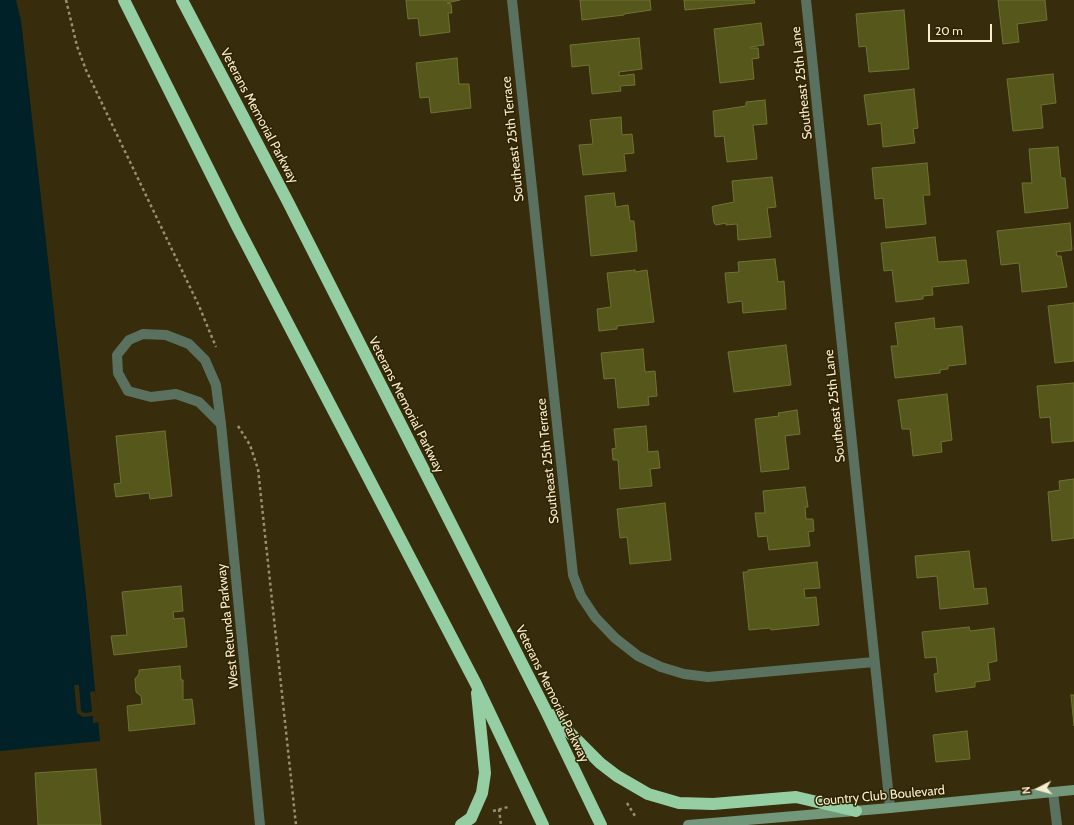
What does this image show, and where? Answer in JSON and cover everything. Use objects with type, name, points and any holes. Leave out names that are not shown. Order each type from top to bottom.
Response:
[{"type":"highway","points":[[124,0],[237,226],[476,684],[543,825]]},
{"type":"highway","name":"Veterans Memorial Parkway","points":[[182,0],[288,202],[545,709],[601,825]]},
{"type":"highway","points":[[460,825],[471,818],[482,794],[484,780],[476,684]]},
{"type":"highway","points":[[545,709],[600,763],[617,776],[648,794],[679,803],[713,804],[796,797],[856,811]]},
{"type":"main road","name":"Country Club Boulevard","points":[[688,825],[890,808],[1074,790]]},
{"type":"street","name":"Southeast 25th Terrace","points":[[512,0],[573,575],[581,596],[595,617],[615,638],[638,656],[661,667],[684,674],[708,676],[874,662]]},
{"type":"street","name":"Southeast 25th Lane","points":[[806,0],[890,808]]},
{"type":"street","name":"West Retunda Parkway","points":[[221,424],[199,402],[176,394],[150,397],[128,391],[118,373],[117,355],[129,340],[143,334],[166,335],[189,344],[205,360],[216,385],[221,424],[260,825]]},
{"type":"street","points":[[1053,792],[1057,825]]},
{"type":"path","points":[[489,812],[508,807]]},
{"type":"path","points":[[499,809],[501,825]]},
{"type":"water","points":[[0,0],[16,0],[21,21],[86,596],[100,741],[0,751]]},
{"type":"pier","points":[[74,685],[79,685],[81,711],[84,713],[92,712],[90,692],[95,691],[100,722],[93,723],[93,716],[83,717],[77,713]]},
{"type":"building","points":[[406,0],[460,0],[447,3],[451,4],[452,13],[448,13],[450,32],[420,36],[418,18],[408,19]]},
{"type":"building","points":[[580,0],[650,0],[651,10],[582,20]]},
{"type":"building","points":[[684,0],[754,0],[755,3],[685,10]]},
{"type":"building","points":[[998,0],[1045,0],[1047,20],[1017,24],[1019,42],[1003,44]]},
{"type":"building","points":[[904,10],[909,69],[869,72],[866,46],[859,47],[856,14]]},
{"type":"building","points":[[761,23],[764,45],[750,47],[758,48],[759,58],[752,59],[754,79],[720,83],[714,29]]},
{"type":"building","points":[[639,38],[642,69],[619,72],[619,76],[634,74],[635,85],[620,86],[621,91],[592,94],[589,65],[572,67],[570,45]]},
{"type":"building","points":[[457,58],[459,84],[469,84],[471,108],[431,113],[429,97],[420,98],[416,63]]},
{"type":"building","points":[[1053,74],[1056,103],[1041,105],[1043,128],[1013,131],[1007,79]]},
{"type":"building","points":[[914,89],[918,128],[913,129],[915,143],[883,147],[881,123],[868,125],[864,95]]},
{"type":"building","points":[[765,100],[767,124],[753,125],[757,159],[727,162],[724,136],[715,137],[713,111],[746,106],[746,102]]},
{"type":"building","points":[[621,117],[622,135],[632,134],[634,153],[624,154],[626,171],[583,175],[579,145],[593,144],[590,120]]},
{"type":"building","points":[[1058,147],[1061,178],[1065,178],[1068,208],[1025,213],[1022,183],[1032,183],[1029,149]]},
{"type":"building","points":[[927,163],[930,195],[923,195],[926,224],[886,228],[883,198],[875,199],[872,168]]},
{"type":"building","points":[[772,177],[776,207],[767,208],[771,237],[738,240],[737,224],[726,225],[726,223],[716,225],[714,223],[712,207],[734,202],[732,181]]},
{"type":"building","points":[[614,193],[616,207],[628,205],[630,221],[634,221],[637,251],[591,256],[585,196]]},
{"type":"building","points":[[1070,223],[1072,250],[1056,252],[1057,256],[1061,256],[1067,287],[1022,292],[1019,263],[1001,265],[997,231]]},
{"type":"building","points":[[935,237],[938,262],[966,260],[969,283],[932,287],[933,295],[923,296],[923,299],[896,302],[892,270],[884,271],[881,243]]},
{"type":"building","points":[[775,259],[778,282],[784,281],[786,309],[743,313],[742,301],[728,303],[725,273],[739,272],[738,262]]},
{"type":"building","points":[[635,270],[635,272],[647,270],[654,322],[617,326],[617,329],[599,331],[597,309],[611,307],[607,273]]},
{"type":"building","points":[[1074,303],[1074,361],[1055,363],[1048,306]]},
{"type":"building","points":[[934,318],[935,329],[962,326],[966,364],[948,366],[948,369],[940,370],[940,373],[895,378],[891,346],[898,346],[895,323]]},
{"type":"building","points":[[786,345],[791,385],[734,392],[728,352]]},
{"type":"building","points":[[643,349],[645,372],[655,371],[657,396],[648,397],[649,405],[618,408],[615,378],[604,379],[601,353]]},
{"type":"building","points":[[1074,383],[1074,441],[1052,443],[1050,417],[1040,418],[1037,386]]},
{"type":"building","points":[[947,394],[952,440],[941,442],[942,452],[913,456],[910,429],[902,429],[898,400]]},
{"type":"building","points":[[797,410],[800,434],[785,436],[789,469],[761,472],[755,419],[779,416],[778,413]]},
{"type":"building","points":[[646,426],[648,452],[658,451],[660,468],[650,469],[652,486],[620,489],[618,460],[613,460],[612,449],[616,448],[614,429]]},
{"type":"building","points":[[165,431],[172,496],[150,499],[149,493],[116,497],[114,484],[121,483],[116,436]]},
{"type":"building","points":[[1074,479],[1074,538],[1052,541],[1048,492],[1060,490],[1059,481]]},
{"type":"building","points":[[805,487],[808,507],[805,507],[806,519],[813,519],[814,531],[808,532],[810,546],[769,550],[767,536],[758,537],[755,513],[765,513],[763,491]]},
{"type":"building","points":[[665,503],[671,560],[630,564],[627,537],[620,538],[617,509]]},
{"type":"building","points":[[969,551],[974,589],[986,588],[988,604],[940,609],[937,576],[917,578],[915,556]]},
{"type":"building","points":[[817,562],[820,588],[804,589],[805,598],[816,597],[819,625],[771,630],[770,628],[749,630],[743,572],[748,572],[748,570]]},
{"type":"building","points":[[181,586],[183,611],[173,612],[174,619],[184,618],[187,647],[114,655],[111,636],[127,635],[122,592]]},
{"type":"building","points":[[969,627],[970,631],[994,628],[997,661],[988,663],[990,680],[975,682],[975,687],[936,692],[934,674],[938,673],[936,657],[925,658],[922,632]]},
{"type":"building","points":[[180,666],[181,680],[183,680],[183,700],[192,699],[195,724],[129,731],[127,706],[142,704],[141,696],[136,692],[135,679],[139,674],[139,670]]},
{"type":"building","points":[[1071,695],[1074,695],[1074,726]]},
{"type":"building","points":[[967,731],[970,759],[936,762],[933,735]]},
{"type":"building","points":[[96,769],[101,825],[38,825],[35,773]]}]
